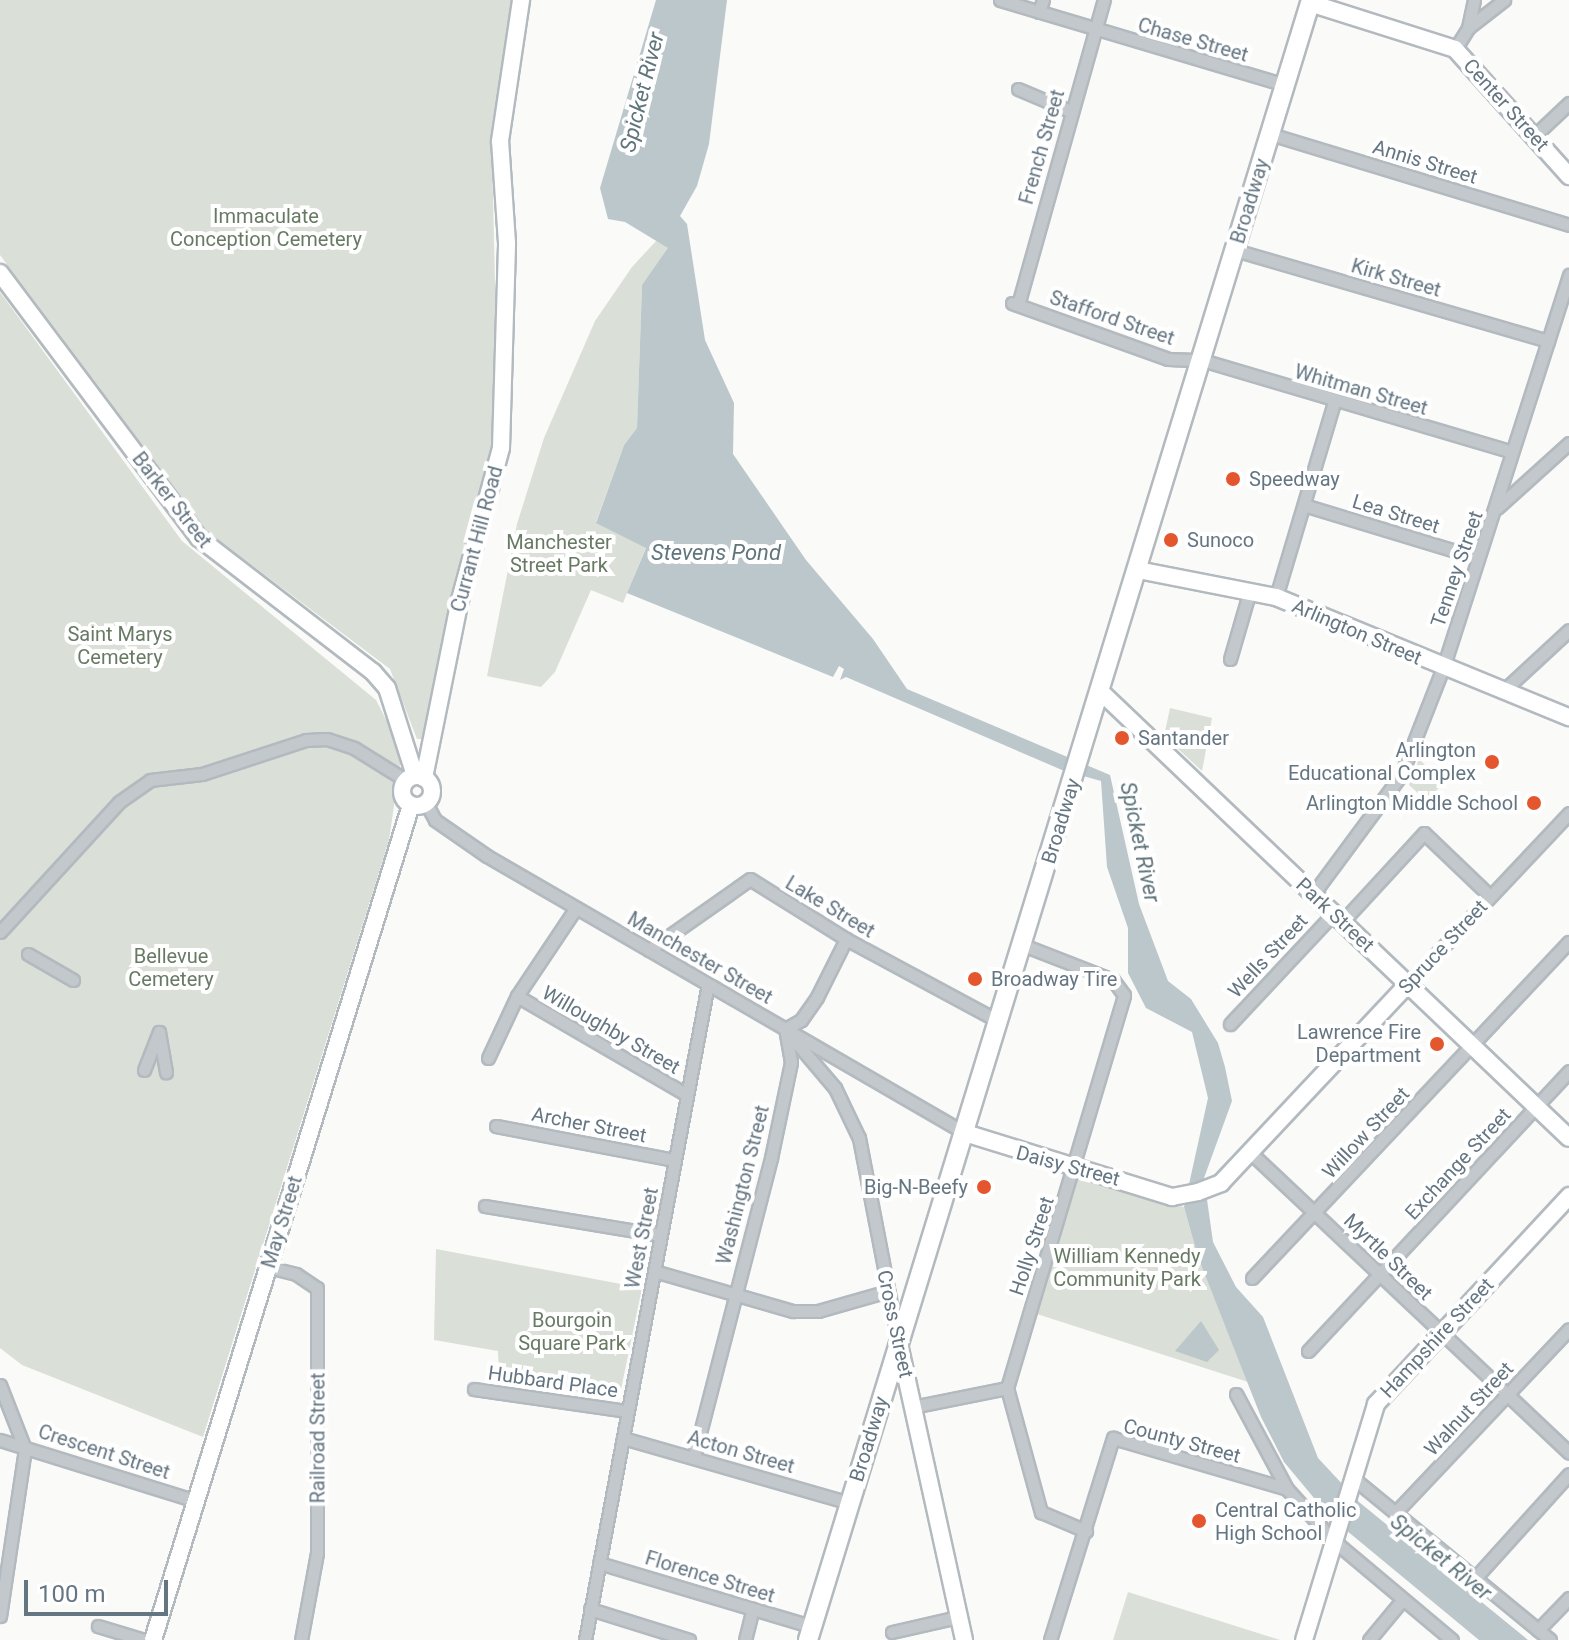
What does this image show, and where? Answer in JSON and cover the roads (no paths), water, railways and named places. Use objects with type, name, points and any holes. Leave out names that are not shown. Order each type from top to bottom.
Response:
[{"type":"main road","name":"Currant Hill Road","points":[[415,778],[501,448],[504,202],[500,141],[521,0]]},
{"type":"main road","name":"Center Street","points":[[1307,1],[1455,49],[1569,176]]},
{"type":"main road","name":"Broadway","points":[[810,1633],[1101,692],[1285,85],[1307,1]]},
{"type":"main road","name":"Barker Street","points":[[0,273],[199,538],[373,672],[387,688],[410,749],[415,778]]},
{"type":"main road","name":"Arlington Street","points":[[1138,570],[1276,597],[1501,693],[1569,717]]},
{"type":"main road","name":"Park Street","points":[[1101,692],[1569,1138]]},
{"type":"main road","points":[[415,778],[432,790],[418,804],[403,794],[415,778]]},
{"type":"main road","name":"May Street","points":[[153,1640],[268,1267],[418,804]]},
{"type":"main road","name":"Spruce Street","points":[[1172,1197],[1221,1183],[1408,984]]},
{"type":"main road","name":"Daisy Street","points":[[965,1133],[1172,1197]]},
{"type":"main road","name":"Hampshire Street","points":[[1304,1640],[1376,1404],[1569,1196]]},
{"type":"main road","name":"Cross Street","points":[[899,1344],[964,1640]]},
{"type":"street","name":"Chase Street","points":[[1000,0],[1041,6],[1095,31],[1285,85]]},
{"type":"street","name":"French Street","points":[[1015,304],[1104,0]]},
{"type":"street","points":[[1455,49],[1468,28],[1474,0]]},
{"type":"street","points":[[1468,28],[1504,0]]},
{"type":"street","points":[[1018,89],[1070,111]]},
{"type":"street","points":[[1533,137],[1569,103]]},
{"type":"street","name":"Annis Street","points":[[1270,134],[1569,225]]},
{"type":"street","name":"Kirk Street","points":[[1235,250],[1548,341]]},
{"type":"street","name":"Tenney Street","points":[[1313,894],[1394,789],[1443,668],[1569,275]]},
{"type":"street","name":"Stafford Street","points":[[1015,304],[1168,359],[1202,360]]},
{"type":"street","name":"Whitman Street","points":[[1202,360],[1334,402],[1512,452]]},
{"type":"street","points":[[1276,597],[1334,402]]},
{"type":"street","points":[[1496,509],[1569,443]]},
{"type":"street","name":"Lea Street","points":[[1304,505],[1478,558]]},
{"type":"street","points":[[1230,659],[1250,590]]},
{"type":"street","points":[[1501,693],[1569,630]]},
{"type":"street","points":[[0,932],[119,802],[150,780],[202,774],[306,740],[327,739],[354,748],[415,778]]},
{"type":"street","name":"Manchester Street","points":[[418,804],[445,827],[576,908],[965,1133]]},
{"type":"street","name":"Spruce Street","points":[[1408,984],[1567,818]]},
{"type":"street","name":"Wells Street","points":[[1230,1024],[1424,833],[1490,896]]},
{"type":"street","name":"Lake Street","points":[[649,950],[750,879],[846,939],[1000,1022]]},
{"type":"street","points":[[488,1058],[517,996],[576,908]]},
{"type":"street","points":[[785,1029],[801,1020],[817,997],[846,939]]},
{"type":"street","name":"Willow Street","points":[[1252,1278],[1569,942]]},
{"type":"street","name":"Holly Street","points":[[1007,1388],[1076,1168],[1123,987],[1023,945]]},
{"type":"street","points":[[28,954],[73,980]]},
{"type":"street","name":"West Street","points":[[585,1640],[708,984]]},
{"type":"street","name":"Willoughby Street","points":[[517,996],[687,1095]]},
{"type":"street","name":"Cross Street","points":[[785,1029],[835,1088],[852,1118],[899,1344]]},
{"type":"street","name":"Washington Street","points":[[694,1456],[733,1294],[771,1158],[791,1062],[785,1029]]},
{"type":"street","points":[[144,1070],[159,1032],[166,1072]]},
{"type":"street","name":"Exchange Street","points":[[1308,1351],[1569,1071]]},
{"type":"street","name":"Archer Street","points":[[496,1126],[675,1160]]},
{"type":"street","name":"Myrtle Street","points":[[1251,1153],[1569,1453]]},
{"type":"street","points":[[485,1206],[661,1235]]},
{"type":"street","name":"Railroad Street","points":[[268,1267],[296,1274],[317,1288],[317,1553],[301,1640]]},
{"type":"street","points":[[654,1271],[793,1311],[818,1311],[888,1291]]},
{"type":"street","name":"Walnut Street","points":[[1395,1513],[1569,1329]]},
{"type":"street","points":[[0,1386],[24,1445],[23,1480],[0,1616]]},
{"type":"street","points":[[912,1407],[1007,1388],[1041,1512],[1086,1531],[1050,1640]]},
{"type":"street","name":"Hubbard Place","points":[[474,1389],[627,1411]]},
{"type":"street","points":[[1236,1394],[1287,1489],[1403,1599],[1452,1640]]},
{"type":"street","name":"Acton Street","points":[[623,1438],[849,1503]]},
{"type":"street","name":"County Street","points":[[1086,1531],[1113,1438],[1287,1489]]},
{"type":"street","name":"Crescent Street","points":[[0,1440],[196,1501]]},
{"type":"street","points":[[1475,1578],[1569,1474]]},
{"type":"street","points":[[1352,1483],[1395,1513],[1550,1640]]},
{"type":"street","name":"Florence Street","points":[[599,1563],[753,1609],[810,1633]]},
{"type":"street","points":[[1538,1630],[1569,1598]]},
{"type":"street","points":[[1369,1640],[1403,1599]]},
{"type":"street","points":[[590,1609],[689,1640]]},
{"type":"street","points":[[745,1640],[753,1609]]},
{"type":"street","points":[[892,1632],[958,1617]]},
{"type":"street","points":[[98,1626],[144,1640]]},
{"type":"water","points":[[656,0],[727,0],[709,144],[697,186],[680,216],[687,224],[705,340],[734,403],[733,454],[806,560],[873,639],[907,689],[1110,775],[1139,904],[1168,981],[1191,999],[1218,1043],[1225,1067],[1232,1101],[1204,1178],[1213,1242],[1236,1287],[1263,1317],[1318,1458],[1359,1502],[1528,1640],[1479,1640],[1329,1516],[1284,1462],[1261,1417],[1198,1257],[1184,1207],[1208,1098],[1192,1032],[1146,1008],[1128,973],[1128,928],[1107,867],[1101,781],[1062,770],[846,677],[840,680],[844,669],[839,666],[833,677],[627,593],[646,548],[596,523],[624,445],[637,428],[642,285],[668,248],[625,222],[608,219],[600,188]]},
{"type":"water","points":[[1201,1321],[1219,1350],[1207,1362],[1175,1351]]},
{"type":"place","name":"Speedway","points":[[1233,479]]},
{"type":"place","name":"Sunoco","points":[[1171,540]]},
{"type":"place","name":"Santander","points":[[1122,738]]},
{"type":"place","name":"Arlington Educational Complex","points":[[1492,762]]},
{"type":"place","name":"Arlington Middle School","points":[[1534,803]]},
{"type":"place","name":"Broadway Tire","points":[[975,979]]},
{"type":"place","name":"Lawrence Fire Department","points":[[1437,1044]]},
{"type":"place","name":"Big-N-Beefy","points":[[984,1187]]},
{"type":"place","name":"Central Catholic High School","points":[[1199,1521]]},
{"type":"water label","name":"Spicket River","points":[[642,92]]},
{"type":"water label","name":"Stevens Pond","points":[[716,553]]},
{"type":"water label","name":"Spicket River","points":[[1140,842]]},
{"type":"water label","name":"Spicket River","points":[[1441,1557]]},
{"type":"park label","name":"Immaculate Conception Cemetery","points":[[266,228]]},
{"type":"park label","name":"Manchester Street Park","points":[[559,554]]},
{"type":"park label","name":"Saint Marys Cemetery","points":[[120,646]]},
{"type":"park label","name":"Bellevue Cemetery","points":[[171,968]]},
{"type":"park label","name":"William Kennedy Community Park","points":[[1127,1268]]},
{"type":"park label","name":"Bourgoin Square Park","points":[[572,1332]]}]
